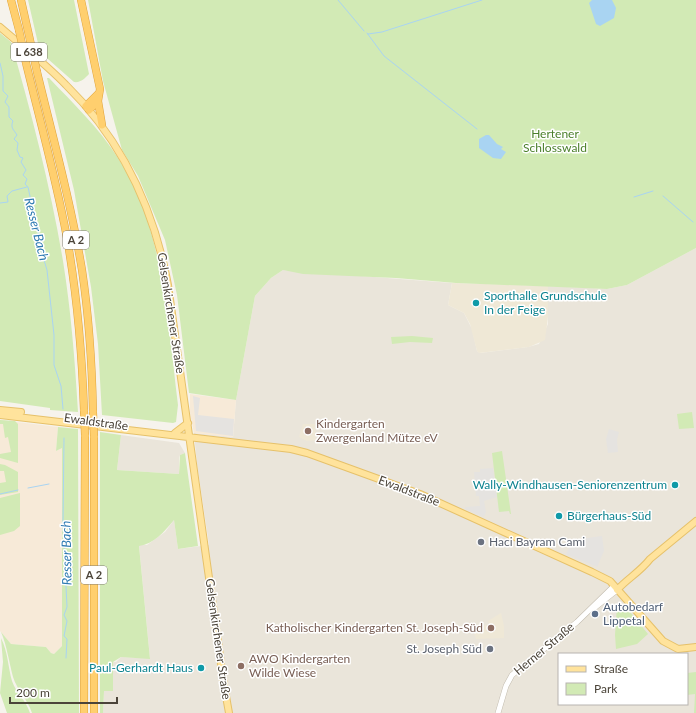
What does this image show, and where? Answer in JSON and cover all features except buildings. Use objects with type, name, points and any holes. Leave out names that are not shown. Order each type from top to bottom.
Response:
[{"type":"highway","name":"A 2","points":[[11,0],[60,204],[73,272],[81,341],[85,435],[84,713]]},
{"type":"highway","name":"A 2","points":[[21,0],[69,202],[80,264],[90,340],[94,436],[94,713]]},
{"type":"highway","points":[[81,0],[99,86],[98,101],[102,125]]},
{"type":"highway","points":[[87,108],[96,97],[99,86]]},
{"type":"highway","points":[[87,108],[98,101]]},
{"type":"main road","name":"Gelsenkirchener Straße","points":[[0,27],[67,86],[102,125],[137,184],[155,229],[168,284],[229,713]]},
{"type":"main road","name":"Ewaldstraße","points":[[0,410],[182,434],[190,438]]},
{"type":"main road","name":"Ewaldstraße","points":[[0,415],[307,453],[446,506],[592,572],[610,581],[663,641],[678,649],[696,647]]},
{"type":"main road","points":[[175,433],[188,423]]},
{"type":"main road","points":[[616,588],[640,564],[650,559],[696,521]]},
{"type":"street","name":"Herner Straße","points":[[498,713],[506,686],[512,675],[616,588]]},
{"type":"shaded area","points":[[696,248],[696,713],[103,713],[105,662],[116,662],[121,657],[150,658],[139,545],[147,545],[165,532],[174,520],[178,549],[209,545],[194,433],[233,437],[236,400],[255,296],[271,278],[283,270],[452,283],[448,305],[464,313],[472,329],[477,351],[480,353],[528,347],[539,344],[548,324],[548,286],[607,289],[627,285]]},
{"type":"shaded area","points":[[452,283],[548,286],[548,317],[545,340],[529,347],[479,353],[477,351],[470,324],[464,313],[448,305]]},
{"type":"shaded area","points":[[190,394],[236,400],[233,437],[194,433],[190,413]]},
{"type":"shaded area","points":[[193,396],[200,398],[198,415],[234,419],[233,436],[196,431]]},
{"type":"shaded area","points":[[0,420],[58,427],[56,451],[62,448],[62,646],[54,654],[51,653],[46,647],[11,644],[0,631]]},
{"type":"shaded area","name":"Kindergarten Zwergenland Mütze eV","points":[[303,424],[315,424],[316,440],[307,441],[299,437]]},
{"type":"shaded area","points":[[609,429],[619,432],[617,440],[618,452],[608,453],[606,439]]},
{"type":"shaded area","points":[[121,435],[179,443],[185,453],[180,455],[179,458],[179,474],[117,470]]},
{"type":"shaded area","points":[[493,468],[497,497],[484,501],[486,512],[484,517],[465,509],[465,507],[480,506],[479,496],[476,496],[474,472],[480,472],[480,469]]},
{"type":"shaded area","points":[[602,536],[604,551],[597,567],[566,554],[573,540]]},
{"type":"shaded area","name":"Katholischer Kindergarten St. Joseph-Süd","points":[[501,613],[504,626],[504,638],[476,639],[473,630],[489,624],[488,621]]},
{"type":"green space","points":[[28,0],[74,0],[89,74],[83,80],[74,82],[40,52]]},
{"type":"green space","name":"Hertener Schlosswald","points":[[88,0],[696,0],[696,248],[627,285],[607,289],[456,283],[396,278],[303,274],[283,270],[271,278],[255,296],[236,400],[189,393],[177,295],[165,240],[138,176],[122,150],[103,81]]},
{"type":"green space","points":[[0,33],[11,42],[33,123],[53,206],[68,299],[78,412],[50,410],[50,408],[0,401]]},
{"type":"green space","points":[[47,78],[49,78],[85,116],[111,147],[133,185],[145,214],[155,245],[167,310],[178,405],[176,422],[173,423],[102,415],[98,344],[91,287],[74,190]]},
{"type":"green space","points":[[412,336],[433,338],[432,343],[410,342],[392,344],[391,337]]},
{"type":"green space","points":[[692,412],[694,428],[679,429],[677,414]]},
{"type":"green space","points":[[0,420],[15,421],[18,424],[18,463],[0,458],[0,454],[11,452],[8,437],[5,438],[3,424],[0,424]]},
{"type":"green space","points":[[58,427],[78,429],[79,713],[32,713],[13,677],[1,632],[11,644],[46,647],[51,653],[54,654],[62,646],[62,448],[56,451]]},
{"type":"green space","points":[[100,432],[121,435],[117,470],[179,474],[180,455],[185,453],[198,546],[178,549],[174,520],[154,540],[139,546],[150,659],[121,657],[113,662],[113,691],[104,691],[103,713],[100,713]]},
{"type":"green space","points":[[502,451],[511,514],[509,511],[499,512],[492,453]]},
{"type":"green space","points":[[0,464],[18,472],[18,492],[0,495],[0,483],[6,482],[4,471],[0,471]]},
{"type":"green space","points":[[20,493],[20,526],[14,531],[0,535],[0,498]]},
{"type":"green space","points":[[617,606],[626,607],[648,634],[637,644],[616,649],[615,635]]},
{"type":"green space","points":[[1,638],[7,654],[12,681],[30,713],[7,713],[0,693],[3,662]]},
{"type":"green space","points":[[696,672],[696,713],[694,713],[695,694],[688,695],[688,673]]},
{"type":"water","points":[[592,0],[612,0],[616,8],[614,18],[600,26],[596,24],[589,3]]},
{"type":"water","points":[[489,135],[497,144],[503,147],[501,149],[506,152],[501,159],[493,158],[479,148],[479,139]]},
{"type":"waterway","points":[[338,0],[364,31]]},
{"type":"waterway","points":[[368,34],[382,32],[482,0]]},
{"type":"waterway","points":[[367,33],[384,56],[477,129]]},
{"type":"waterway","name":"Resser Bach","points":[[0,63],[3,76],[3,91],[8,96],[5,102],[9,107],[9,117],[13,121],[12,127],[17,135],[14,139],[18,143],[17,150],[20,157],[23,158],[21,162],[26,170],[23,175],[27,179],[25,184],[28,187],[34,215],[39,227],[38,236],[42,244],[41,250],[47,270],[54,335],[54,365],[61,386],[63,409]]},
{"type":"waterway","points":[[0,203],[8,202],[7,196],[12,191],[27,187]]},
{"type":"waterway","points":[[634,197],[653,191]]},
{"type":"waterway","points":[[663,196],[693,222]]},
{"type":"waterway","name":"Resser Bach","points":[[64,438],[63,524],[67,607],[64,615],[67,621],[64,636],[67,639],[66,658]]},
{"type":"waterway","points":[[28,488],[49,484]]},
{"type":"waterway","points":[[0,494],[18,490]]},
{"type":"place","name":"Sporthalle Grundschule In der Feige","points":[[476,303]]},
{"type":"place","name":"Kindergarten Zwergenland Mütze eV","points":[[308,431]]},
{"type":"place","name":"Wally-Windhausen-Seniorenzentrum","points":[[675,485]]},
{"type":"place","name":"Bürgerhaus-Süd","points":[[559,516]]},
{"type":"place","name":"Haci Bayram Cami","points":[[481,542]]},
{"type":"place","name":"Autobedarf Lippetal","points":[[595,614]]},
{"type":"place","name":"Katholischer Kindergarten St. Joseph-Süd","points":[[491,628]]},
{"type":"place","name":"St. Joseph Süd","points":[[490,649]]},
{"type":"place","name":"AWO Kindergarten Wilde Wiese","points":[[241,666]]},
{"type":"place","name":"Paul-Gerhardt Haus","points":[[201,668]]}]
